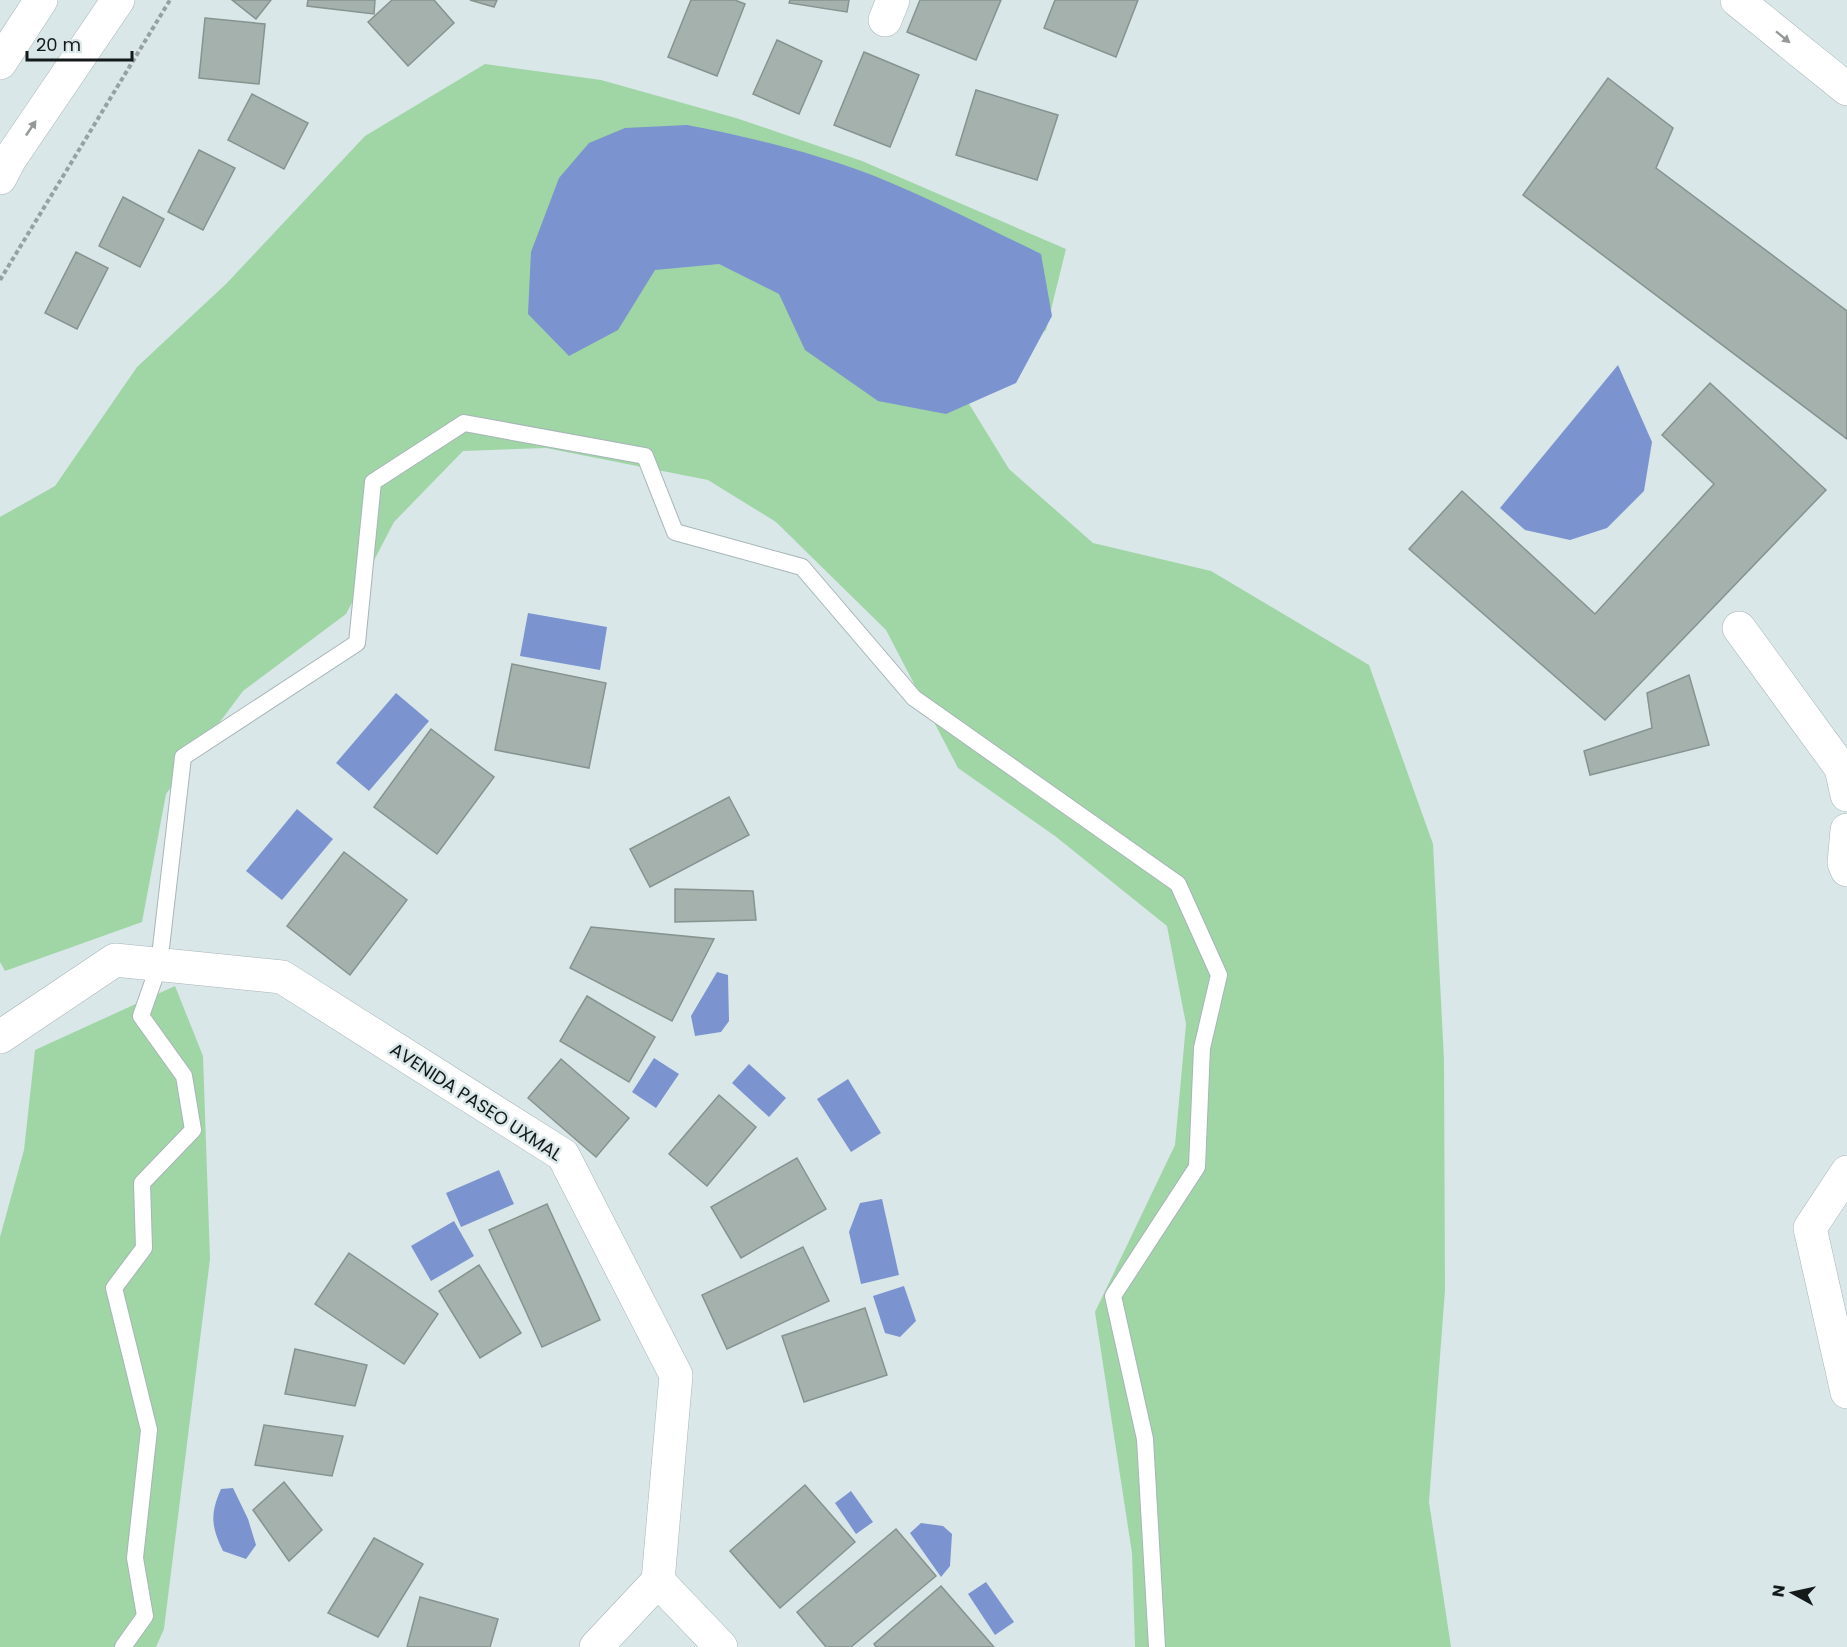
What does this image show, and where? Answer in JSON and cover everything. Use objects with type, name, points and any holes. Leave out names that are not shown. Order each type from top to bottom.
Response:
[{"type":"street","points":[[0,63],[41,0]]},
{"type":"street","points":[[0,178],[10,159],[118,0]]},
{"type":"street","points":[[1737,0],[1847,89]]},
{"type":"street","points":[[1739,628],[1841,768],[1847,795]]},
{"type":"street","points":[[1847,830],[1844,863],[1847,870]]},
{"type":"street","name":"AVENIDA PASEO UXMAL","points":[[0,1037],[115,960],[282,977],[563,1155],[676,1375],[658,1581]]},
{"type":"street","points":[[1847,1172],[1810,1227],[1847,1392]]},
{"type":"street","points":[[596,1647],[658,1581],[721,1647]]},
{"type":"lane","points":[[123,1647],[145,1616],[135,1558],[149,1430],[114,1288],[144,1248],[142,1183],[193,1130],[184,1076],[141,1016],[159,965],[183,757],[357,643],[374,482],[464,423],[645,456],[675,532],[802,567],[914,698],[1178,884],[1219,975],[1202,1048],[1197,1167],[1113,1296],[1145,1438],[1157,1647]]},
{"type":"path","points":[[0,280],[170,0]]},
{"type":"green space","points":[[485,64],[601,80],[736,118],[862,161],[1066,249],[1046,330],[966,399],[1009,469],[1093,543],[1211,571],[1369,665],[1433,844],[1444,1060],[1445,1290],[1429,1502],[1451,1647],[1135,1647],[1132,1553],[1095,1312],[1175,1145],[1186,1024],[1167,926],[1055,836],[958,768],[886,630],[776,522],[708,480],[546,448],[463,451],[394,522],[346,614],[243,691],[166,794],[142,922],[5,971],[0,962],[0,517],[55,486],[137,367],[226,284],[365,136]]},
{"type":"green space","points":[[175,986],[203,1056],[210,1259],[164,1629],[156,1647],[0,1647],[0,1237],[24,1150],[35,1050]]},
{"type":"water","points":[[687,125],[780,146],[872,175],[915,193],[1041,254],[1052,316],[1016,383],[946,414],[878,401],[805,350],[779,294],[719,264],[655,270],[618,330],[569,356],[528,314],[531,252],[559,178],[589,143],[625,128]]},
{"type":"water","points":[[1618,365],[1652,442],[1644,491],[1607,528],[1570,540],[1525,530],[1500,508]]},
{"type":"water","points":[[528,613],[607,627],[600,670],[520,656]]},
{"type":"water","points":[[396,693],[429,721],[369,791],[336,763]]},
{"type":"water","points":[[297,809],[333,839],[282,900],[246,871]]},
{"type":"water","points":[[717,972],[728,975],[729,1021],[721,1032],[695,1036],[691,1016]]},
{"type":"water","points":[[654,1058],[679,1074],[656,1108],[632,1092]]},
{"type":"water","points":[[749,1064],[786,1098],[769,1117],[732,1083]]},
{"type":"water","points":[[848,1079],[881,1133],[851,1152],[817,1099]]},
{"type":"water","points":[[499,1170],[514,1204],[461,1227],[446,1193]]},
{"type":"water","points":[[882,1199],[899,1275],[861,1284],[849,1232],[860,1203]]},
{"type":"water","points":[[454,1221],[474,1256],[431,1281],[411,1246]]},
{"type":"water","points":[[904,1286],[916,1321],[900,1337],[885,1333],[873,1296]]},
{"type":"water","points":[[233,1488],[248,1519],[256,1545],[246,1559],[223,1551],[214,1527],[215,1506],[221,1489]]},
{"type":"water","points":[[851,1491],[873,1522],[856,1534],[835,1503]]},
{"type":"water","points":[[921,1523],[943,1526],[952,1534],[950,1566],[941,1577],[910,1533]]},
{"type":"water","points":[[986,1582],[1014,1622],[995,1635],[968,1594]]},
{"type":"building","points":[[232,0],[271,0],[256,19]]},
{"type":"building","points":[[308,0],[375,0],[374,14],[307,6]]},
{"type":"building","points":[[392,0],[434,0],[454,23],[408,66],[368,22]]},
{"type":"building","points":[[470,0],[497,0],[494,7]]},
{"type":"building","points":[[691,0],[735,0],[745,4],[717,76],[668,57]]},
{"type":"building","points":[[790,0],[849,0],[847,12],[789,3]]},
{"type":"building","points":[[920,0],[1001,0],[976,60],[907,32]]},
{"type":"building","points":[[1055,0],[1138,0],[1116,57],[1044,28]]},
{"type":"building","points":[[205,18],[265,24],[259,84],[199,78]]},
{"type":"building","points":[[777,40],[822,61],[799,114],[753,94]]},
{"type":"building","points":[[864,52],[919,75],[890,147],[834,125]]},
{"type":"building","points":[[1608,78],[1673,128],[1656,168],[1847,311],[1847,439],[1523,195]]},
{"type":"building","points":[[976,90],[1058,115],[1037,180],[956,155]]},
{"type":"building","points":[[252,94],[308,123],[284,169],[228,140]]},
{"type":"building","points":[[199,150],[235,168],[203,230],[168,212]]},
{"type":"building","points":[[123,197],[164,219],[140,267],[99,246]]},
{"type":"building","points":[[76,252],[108,268],[77,329],[45,313]]},
{"type":"building","points":[[1710,383],[1826,490],[1605,720],[1409,549],[1462,491],[1595,614],[1714,484],[1662,435]]},
{"type":"building","points":[[512,664],[606,683],[589,768],[495,750]]},
{"type":"building","points":[[1689,675],[1709,745],[1590,775],[1584,751],[1652,728],[1647,693]]},
{"type":"building","points":[[431,729],[494,777],[437,854],[374,807]]},
{"type":"building","points":[[729,797],[749,835],[650,887],[630,849]]},
{"type":"building","points":[[344,852],[407,900],[350,975],[287,926]]},
{"type":"building","points":[[675,889],[753,891],[756,920],[675,922]]},
{"type":"building","points":[[591,927],[714,939],[672,1021],[570,968]]},
{"type":"building","points":[[587,996],[655,1037],[629,1082],[560,1041]]},
{"type":"building","points":[[561,1059],[629,1118],[596,1157],[528,1098]]},
{"type":"building","points":[[719,1095],[756,1127],[707,1186],[669,1154]]},
{"type":"building","points":[[797,1158],[826,1209],[741,1258],[711,1207]]},
{"type":"building","points":[[547,1204],[600,1320],[542,1347],[489,1230]]},
{"type":"building","points":[[803,1247],[829,1301],[727,1349],[702,1295]]},
{"type":"building","points":[[349,1253],[438,1314],[404,1364],[315,1304]]},
{"type":"building","points":[[479,1265],[521,1333],[480,1358],[439,1291]]},
{"type":"building","points":[[865,1308],[887,1375],[804,1402],[782,1336]]},
{"type":"building","points":[[295,1349],[367,1365],[355,1406],[285,1394]]},
{"type":"building","points":[[264,1425],[343,1436],[332,1476],[255,1465]]},
{"type":"building","points":[[284,1482],[322,1530],[289,1561],[253,1510]]},
{"type":"building","points":[[805,1485],[855,1542],[780,1608],[730,1551]]},
{"type":"building","points":[[896,1529],[936,1576],[851,1647],[826,1647],[797,1612]]},
{"type":"building","points":[[374,1538],[423,1564],[378,1637],[328,1613]]},
{"type":"building","points":[[941,1586],[994,1647],[876,1647],[874,1644]]},
{"type":"building","points":[[420,1597],[498,1619],[490,1647],[407,1647]]}]
